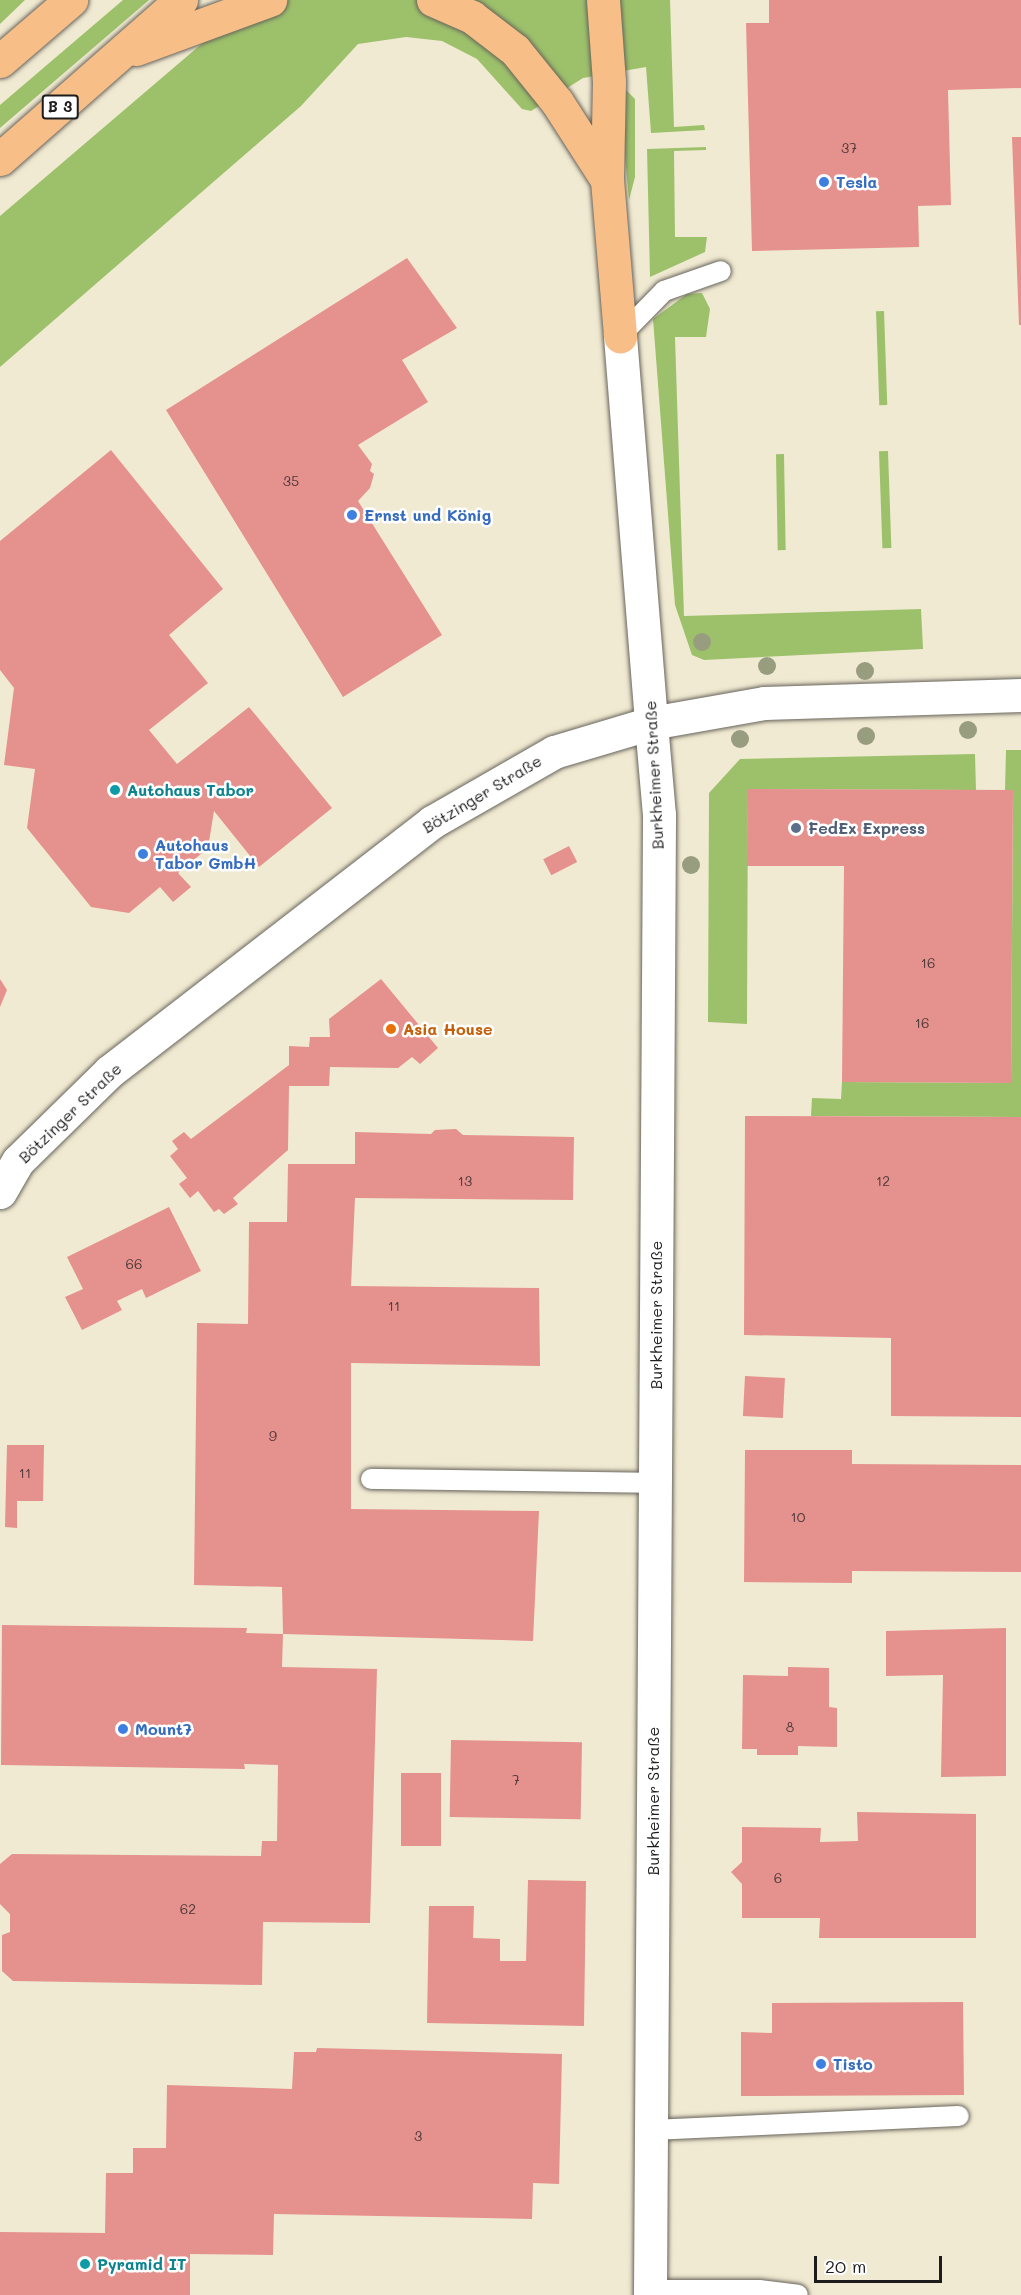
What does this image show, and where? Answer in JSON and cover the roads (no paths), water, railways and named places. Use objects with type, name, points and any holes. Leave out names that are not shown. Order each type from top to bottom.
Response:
[{"type":"highway","points":[[0,61],[71,0]]},
{"type":"highway","name":"B 3","points":[[0,159],[181,0]]},
{"type":"highway","points":[[120,55],[270,0]]},
{"type":"highway","points":[[433,0],[472,17],[515,50],[557,102],[607,180]]},
{"type":"highway","points":[[603,0],[609,82],[607,180],[620,336]]},
{"type":"street","name":"Burkheimer Straße","points":[[620,336],[659,815],[650,2292]]},
{"type":"street","name":"Bötzinger Straße","points":[[0,1192],[18,1161],[110,1071],[432,822],[554,752],[651,723],[764,703],[1021,695]]},
{"type":"lane","points":[[620,336],[664,291],[722,271]]},
{"type":"lane","points":[[371,1479],[655,1483]]},
{"type":"lane","points":[[651,2130],[959,2116]]},
{"type":"lane","points":[[650,2292],[759,2290],[798,2295]]},
{"type":"place","name":"Tesla","points":[[824,182]]},
{"type":"place","name":"Ernst und König","points":[[352,515]]},
{"type":"place","name":"Autohaus Tabor","points":[[115,790]]},
{"type":"place","name":"FedEx Express","points":[[796,828]]},
{"type":"place","name":"Autohaus Tabor GmbH","points":[[143,854]]},
{"type":"place","name":"Asia House","points":[[391,1029]]},
{"type":"place","name":"Mount7","points":[[123,1729]]},
{"type":"place","name":"Tisto","points":[[821,2064]]},
{"type":"place","name":"Pyramid IT","points":[[85,2264]]}]
